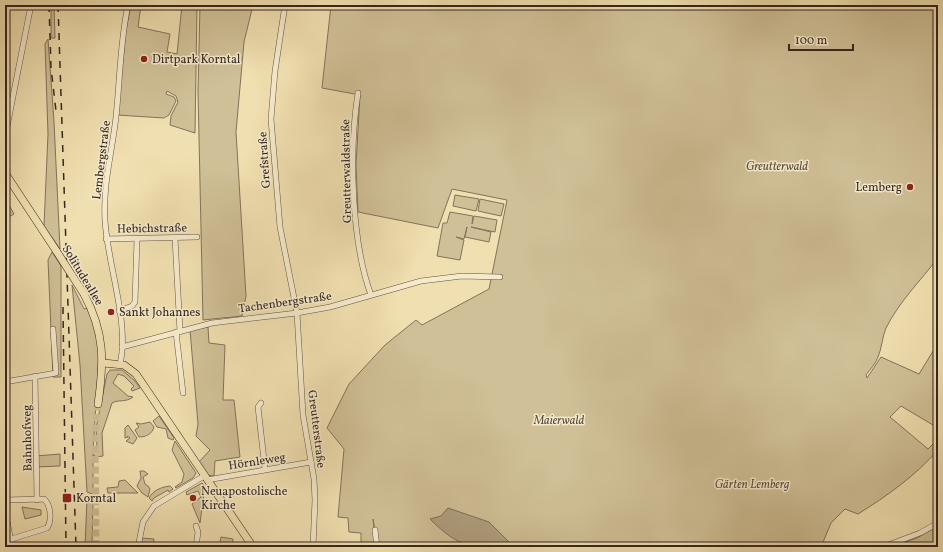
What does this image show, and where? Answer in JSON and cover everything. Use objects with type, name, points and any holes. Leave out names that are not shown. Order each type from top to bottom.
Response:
[{"type":"main road","name":"Solitudeallee","points":[[5,172],[84,294],[98,325],[102,363],[98,404]]},
{"type":"main road","points":[[102,363],[120,364],[130,368],[136,374],[253,547]]},
{"type":"street","points":[[5,137],[31,5]]},
{"type":"street","name":"Lembergstraße","points":[[120,364],[122,347],[119,311],[106,239],[105,186],[116,116],[123,32],[128,5]]},
{"type":"street","name":"Grefstraße","points":[[285,5],[275,71],[271,119],[280,227],[297,313]]},
{"type":"street","name":"Greutterwaldstraße","points":[[358,93],[354,118],[353,140],[355,221],[366,281],[371,295]]},
{"type":"street","name":"Hebichstraße","points":[[106,239],[197,237]]},
{"type":"street","points":[[175,238],[178,331],[184,393]]},
{"type":"street","points":[[119,311],[132,306],[135,302],[137,239]]},
{"type":"street","name":"Tachenbergstraße","points":[[122,347],[212,323],[297,313],[421,281],[462,276],[500,278]]},
{"type":"street","name":"Greutterstraße","points":[[297,313],[304,415],[315,500],[313,547]]},
{"type":"street","points":[[5,371],[6,381],[56,373],[53,329]]},
{"type":"street","name":"Bahnhofweg","points":[[35,376],[38,500]]},
{"type":"street","points":[[261,403],[258,407],[265,469]]},
{"type":"street","name":"Hörnleweg","points":[[205,478],[311,462]]},
{"type":"street","points":[[138,547],[143,522],[154,506],[205,478]]},
{"type":"street","points":[[7,500],[44,499],[48,502],[49,525],[47,528],[8,540]]},
{"type":"street","points":[[5,510],[8,540],[12,547]]},
{"type":"street","points":[[883,547],[920,533],[938,523]]},
{"type":"street","points":[[196,526],[198,532],[196,547]]},
{"type":"street","points":[[375,530],[377,547]]},
{"type":"green space","points":[[51,5],[54,5],[55,38],[51,38]]},
{"type":"green space","points":[[131,5],[141,5],[138,27],[170,34],[167,52],[177,54],[182,5],[197,5],[195,133],[170,125],[171,116],[178,102],[176,96],[167,91],[166,94],[174,97],[176,101],[169,115],[164,118],[117,115],[126,30]]},
{"type":"green space","points":[[200,5],[253,5],[244,42],[236,132],[246,296],[242,316],[203,320],[198,91]]},
{"type":"green space","name":"Greutterwald","points":[[331,5],[938,5],[938,258],[891,318],[885,331],[877,360],[866,375],[867,378],[881,357],[919,374],[938,343],[938,349],[935,354],[938,355],[938,428],[901,406],[890,417],[928,449],[938,439],[938,450],[910,477],[890,493],[858,514],[845,509],[831,523],[821,547],[381,547],[381,543],[377,541],[373,519],[376,547],[361,547],[361,533],[349,532],[348,518],[338,517],[344,449],[327,428],[349,384],[385,345],[416,320],[422,325],[489,289],[507,200],[452,189],[438,228],[358,212],[356,165],[360,95],[322,88]]},
{"type":"green space","points":[[48,39],[54,122],[60,249],[44,226],[48,134],[45,44]]},
{"type":"green space","points":[[455,195],[479,199],[476,211],[453,206]]},
{"type":"green space","points":[[5,198],[14,214],[5,219]]},
{"type":"green space","points":[[480,199],[504,204],[501,216],[478,211]]},
{"type":"green space","points":[[450,212],[473,216],[472,224],[474,216],[497,220],[495,232],[471,227],[491,232],[489,242],[465,237],[467,227],[464,239],[456,237],[464,240],[460,260],[437,256],[443,223],[447,223]]},
{"type":"green space","points":[[52,252],[61,266],[61,377],[53,377],[48,260]]},
{"type":"green space","points":[[72,285],[84,309],[89,308],[97,337],[99,355],[93,452],[97,449],[96,428],[107,374],[110,370],[122,370],[134,380],[140,388],[132,391],[131,389],[134,386],[124,376],[118,374],[113,383],[128,396],[133,397],[127,400],[112,403],[102,433],[103,456],[96,457],[93,454],[93,494],[87,492],[80,365]]},
{"type":"green space","points":[[208,327],[209,343],[225,345],[223,400],[234,400],[240,457],[215,461],[214,476],[206,475],[199,462],[210,450],[196,436],[198,424],[190,330]]},
{"type":"green space","points":[[159,416],[174,438],[173,440],[168,438],[166,429],[157,427],[153,421]]},
{"type":"green space","points":[[150,422],[154,427],[152,432],[146,436],[139,437],[135,430],[139,427],[136,423],[141,424]]},
{"type":"green space","points":[[128,425],[137,438],[133,444],[126,441],[130,438],[127,436],[128,437],[125,438],[125,428]]},
{"type":"green space","points":[[175,441],[196,473],[193,478],[176,488],[175,487],[182,482],[184,474],[172,450]]},
{"type":"green space","points":[[60,454],[60,466],[36,467],[36,456]]},
{"type":"green space","points":[[140,471],[144,471],[148,474],[143,477],[145,484],[150,489],[148,497],[142,493],[137,486],[141,478]]},
{"type":"green space","points":[[125,480],[138,493],[108,493],[107,488],[118,487],[119,481]]},
{"type":"green space","points":[[202,483],[205,486],[200,523],[192,504],[201,497],[198,491],[187,495],[186,492]]},
{"type":"green space","points":[[170,486],[173,489],[169,492],[168,490],[154,498],[152,501],[149,498],[158,489]]},
{"type":"green space","points":[[87,499],[93,501],[92,547],[85,547]]},
{"type":"green space","points":[[22,507],[41,510],[41,515],[25,519]]},
{"type":"green space","points":[[938,526],[938,547],[891,547],[917,538]]},
{"type":"green space","points":[[221,537],[233,539],[232,547],[219,547]]},
{"type":"green space","points":[[142,538],[154,539],[153,547],[141,547]]},
{"type":"shaded area","points":[[448,508],[489,522],[512,545],[510,547],[485,547],[458,541],[440,529],[430,519],[441,516]]},
{"type":"tunnel","points":[[96,547],[95,431],[98,404]]},
{"type":"railway","points":[[49,5],[51,68],[56,111]]},
{"type":"railway","points":[[58,5],[76,547]]},
{"type":"railway","points":[[63,307],[66,547]]},
{"type":"place","name":"Dirtpark Korntal","points":[[144,59]]},
{"type":"place","name":"Lemberg","points":[[910,187]]},
{"type":"place","name":"Sankt Johannes","points":[[111,312]]},
{"type":"place","name":"Korntal","points":[[67,498]]},
{"type":"place","name":"Neuapostolische Kirche","points":[[193,498]]},
{"type":"park label","name":"Maierwald","points":[[559,420]]},
{"type":"park label","name":"Gärten Lemberg","points":[[752,484]]}]
